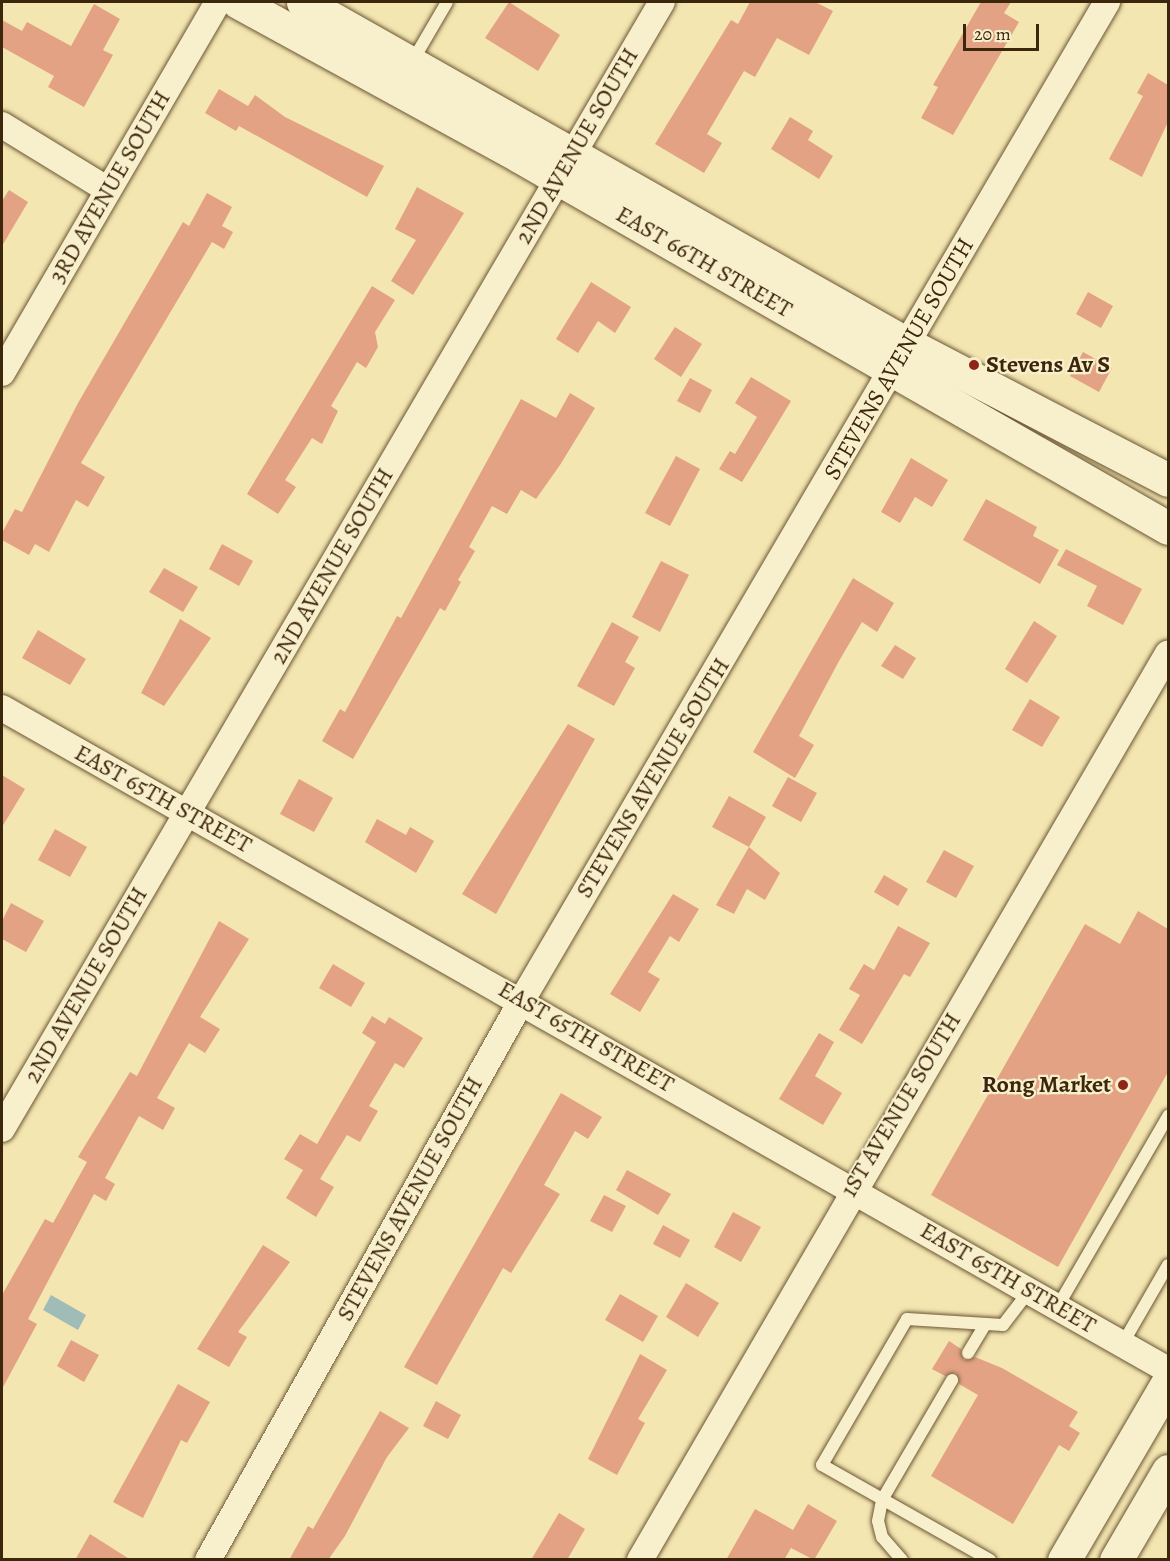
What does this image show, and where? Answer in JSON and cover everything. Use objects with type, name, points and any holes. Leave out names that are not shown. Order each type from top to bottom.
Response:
[{"type":"main road","name":"EAST 66TH STREET","points":[[238,2],[404,76],[566,167],[900,357],[1168,528]]},
{"type":"main road","name":"EAST 66TH STREET","points":[[303,2],[404,76]]},
{"type":"main road","name":"EAST 66TH STREET","points":[[900,357],[1168,480]]},
{"type":"main road","points":[[1064,1560],[1168,1382]]},
{"type":"main road","points":[[1116,1560],[1168,1471]]},
{"type":"street","name":"3RD AVENUE SOUTH","points":[[2,373],[218,2]]},
{"type":"street","name":"2ND AVENUE SOUTH","points":[[2,1130],[662,2]]},
{"type":"street","name":"STEVENS AVENUE SOUTH","points":[[208,1560],[522,1000],[1107,2]]},
{"type":"street","points":[[2,125],[108,190]]},
{"type":"street","name":"1ST AVENUE SOUTH","points":[[640,1560],[852,1188],[1168,653]]},
{"type":"street","name":"EAST 65TH STREET","points":[[2,708],[522,1000],[1168,1370]]},
{"type":"lane","points":[[404,76],[447,2]]},
{"type":"lane","points":[[1058,1306],[1168,1116]]},
{"type":"lane","points":[[1123,1343],[1168,1265]]},
{"type":"lane","points":[[990,1560],[822,1465],[907,1319],[984,1326],[1003,1325],[1030,1290]]},
{"type":"lane","points":[[968,1353],[984,1326]]},
{"type":"lane","points":[[902,1560],[882,1538],[878,1521],[882,1500],[952,1380]]},
{"type":"water","points":[[51,1295],[86,1315],[78,1330],[43,1310]]},
{"type":"building","points":[[509,2],[560,35],[538,71],[485,38]]},
{"type":"building","points":[[750,2],[815,2],[833,11],[809,55],[777,38],[755,77],[744,71],[707,134],[722,143],[704,173],[655,144],[731,20],[738,24]]},
{"type":"building","points":[[981,2],[1011,2],[1004,13],[1019,22],[953,135],[921,118],[938,87],[933,85]]},
{"type":"building","points":[[94,4],[120,19],[103,50],[113,55],[84,107],[48,87],[54,76],[2,47],[2,20],[22,31],[27,22],[71,46]]},
{"type":"building","points":[[1148,73],[1168,85],[1168,122],[1142,177],[1109,159],[1143,96],[1137,93]]},
{"type":"building","points":[[219,89],[248,106],[255,95],[285,117],[384,166],[367,197],[239,126],[236,131],[205,113]]},
{"type":"building","points":[[790,117],[813,131],[808,140],[833,156],[819,179],[771,149]]},
{"type":"building","points":[[417,187],[464,213],[413,295],[391,281],[416,240],[395,229]]},
{"type":"building","points":[[9,190],[28,202],[2,246],[2,201]]},
{"type":"building","points":[[207,193],[232,207],[222,226],[233,232],[224,249],[212,242],[81,463],[105,477],[88,507],[76,500],[49,552],[35,544],[29,555],[2,540],[2,533],[15,509],[22,512],[78,403],[183,222],[189,226]]},
{"type":"building","points":[[591,282],[631,307],[615,333],[598,321],[578,353],[556,339]]},
{"type":"building","points":[[372,286],[395,300],[375,332],[378,347],[366,368],[357,362],[331,406],[338,411],[322,444],[312,438],[285,480],[296,487],[278,514],[247,494]]},
{"type":"building","points":[[1088,292],[1113,306],[1101,328],[1076,314]]},
{"type":"building","points":[[675,327],[702,344],[681,377],[654,359]]},
{"type":"building","points":[[1083,352],[1112,368],[1099,392],[1070,376]]},
{"type":"building","points":[[751,377],[791,401],[742,482],[719,469],[730,451],[735,454],[757,417],[735,403]]},
{"type":"building","points":[[690,378],[712,390],[700,413],[677,401]]},
{"type":"building","points":[[570,393],[595,408],[536,499],[521,490],[507,514],[492,506],[469,547],[475,551],[458,580],[461,582],[445,611],[440,608],[353,759],[322,741],[340,709],[345,712],[397,616],[401,618],[521,399],[556,418]]},
{"type":"building","points":[[676,456],[700,469],[670,526],[645,513]]},
{"type":"building","points":[[911,458],[948,480],[932,507],[915,497],[900,523],[881,512]]},
{"type":"building","points":[[986,499],[1037,527],[1033,536],[1059,550],[1040,584],[963,540]]},
{"type":"building","points":[[222,544],[253,561],[239,586],[209,569]]},
{"type":"building","points":[[1066,549],[1142,589],[1123,625],[1087,606],[1097,586],[1057,565]]},
{"type":"building","points":[[661,561],[689,575],[660,632],[632,617]]},
{"type":"building","points":[[164,568],[198,587],[183,612],[149,592]]},
{"type":"building","points":[[853,578],[894,603],[877,632],[862,622],[839,661],[799,736],[814,745],[795,778],[753,752]]},
{"type":"building","points":[[180,619],[211,638],[164,706],[141,693]]},
{"type":"building","points":[[1034,621],[1057,636],[1027,683],[1005,669]]},
{"type":"building","points":[[612,622],[639,637],[625,662],[635,668],[614,706],[577,686]]},
{"type":"building","points":[[38,630],[86,659],[70,685],[22,658]]},
{"type":"building","points":[[895,645],[916,658],[903,679],[881,666]]},
{"type":"building","points":[[1030,699],[1060,717],[1042,747],[1012,730]]},
{"type":"building","points":[[568,724],[595,739],[496,914],[462,894]]},
{"type":"building","points":[[2,775],[25,789],[2,827]]},
{"type":"building","points":[[788,777],[817,793],[801,822],[772,806]]},
{"type":"building","points":[[299,779],[333,798],[314,832],[280,814]]},
{"type":"building","points":[[729,796],[766,817],[749,847],[712,827]]},
{"type":"building","points":[[377,819],[406,835],[410,827],[434,841],[416,873],[365,842]]},
{"type":"building","points":[[55,829],[87,847],[70,877],[38,860]]},
{"type":"building","points":[[749,847],[780,873],[765,900],[747,889],[734,914],[716,905]]},
{"type":"building","points":[[944,850],[974,866],[956,898],[926,882]]},
{"type":"building","points":[[884,875],[908,889],[898,906],[874,892]]},
{"type":"building","points":[[673,894],[699,909],[679,942],[670,936],[648,972],[660,979],[640,1012],[610,994]]},
{"type":"building","points":[[11,903],[44,921],[26,952],[2,939],[2,921]]},
{"type":"building","points":[[1138,911],[1168,929],[1168,1072],[1058,1267],[931,1195],[1085,924],[1120,944]]},
{"type":"building","points":[[219,921],[249,939],[200,1017],[220,1029],[205,1053],[189,1043],[157,1098],[175,1108],[163,1130],[139,1116],[105,1178],[115,1184],[106,1201],[94,1194],[28,1319],[37,1324],[2,1389],[2,1295],[45,1219],[53,1223],[87,1162],[78,1157],[130,1072],[137,1076]]},
{"type":"building","points":[[898,926],[930,943],[910,977],[904,974],[862,1044],[839,1030],[860,995],[849,989],[864,964],[874,970]]},
{"type":"building","points":[[333,964],[365,983],[351,1007],[319,988]]},
{"type":"building","points":[[372,1016],[385,1024],[389,1017],[423,1038],[404,1068],[395,1063],[369,1106],[378,1111],[360,1142],[347,1135],[320,1179],[334,1187],[316,1217],[286,1198],[303,1170],[284,1159],[300,1134],[317,1144],[376,1042],[362,1033]]},
{"type":"building","points":[[819,1033],[834,1042],[815,1076],[842,1093],[823,1125],[779,1099]]},
{"type":"building","points":[[561,1093],[602,1117],[588,1139],[575,1131],[544,1185],[560,1194],[511,1273],[503,1268],[437,1385],[404,1367]]},
{"type":"building","points":[[627,1170],[671,1194],[658,1215],[616,1190]]},
{"type":"building","points":[[604,1195],[626,1206],[612,1232],[590,1221]]},
{"type":"building","points":[[733,1212],[761,1227],[741,1262],[714,1247]]},
{"type":"building","points":[[663,1225],[690,1240],[680,1258],[653,1244]]},
{"type":"building","points":[[263,1245],[290,1262],[238,1332],[247,1337],[229,1367],[197,1349]]},
{"type":"building","points":[[686,1283],[719,1303],[698,1337],[666,1317]]},
{"type":"building","points":[[620,1294],[658,1316],[643,1342],[605,1320]]},
{"type":"building","points":[[71,1340],[99,1355],[84,1382],[57,1366]]},
{"type":"building","points":[[949,1341],[961,1349],[964,1360],[975,1357],[1002,1368],[1078,1412],[1069,1426],[1080,1433],[1069,1451],[1059,1445],[1013,1524],[931,1476],[978,1395],[959,1384],[956,1373],[945,1376],[932,1369]]},
{"type":"building","points":[[640,1354],[667,1370],[638,1419],[645,1423],[617,1475],[588,1459]]},
{"type":"building","points":[[178,1384],[210,1402],[187,1443],[181,1440],[143,1518],[113,1502]]},
{"type":"building","points":[[436,1401],[461,1415],[448,1439],[423,1426]]},
{"type":"building","points":[[380,1411],[409,1428],[387,1457],[345,1536],[328,1560],[289,1560],[308,1526],[313,1529]]},
{"type":"building","points":[[808,1504],[837,1521],[814,1560],[791,1548],[784,1560],[726,1560],[755,1509],[793,1530]]},
{"type":"building","points":[[559,1513],[585,1529],[567,1560],[531,1560]]},
{"type":"building","points":[[90,1534],[131,1560],[75,1560]]},
{"type":"place","name":"Stevens Av S","points":[[974,365]]},
{"type":"place","name":"Rong Market","points":[[1123,1085]]}]
